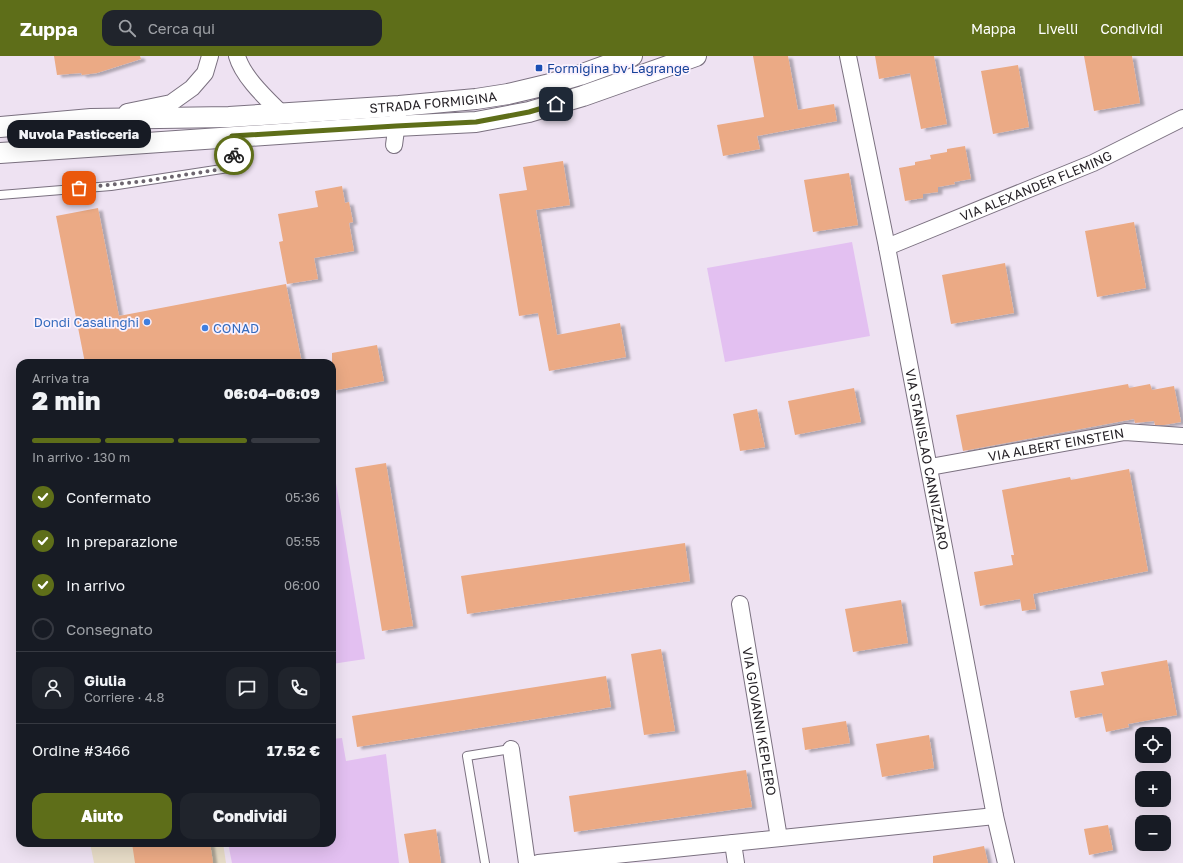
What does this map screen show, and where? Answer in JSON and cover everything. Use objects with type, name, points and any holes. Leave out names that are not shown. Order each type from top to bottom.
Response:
[{"type":"street","points":[[91,119],[171,103],[192,88],[205,73],[210,56]]},
{"type":"street","points":[[237,56],[239,63],[259,91],[281,113]]},
{"type":"street","name":"STRADA FORMIGINA","points":[[0,153],[230,127],[281,113],[398,106],[476,99],[508,94],[552,83],[632,56]]},
{"type":"street","name":"STRADA FORMIGINA","points":[[0,128],[91,119],[395,135],[529,112],[584,96],[696,56]]},
{"type":"street","name":"VIA STANISLAO CANNIZZARO","points":[[848,56],[930,468],[995,816],[1006,863]]},
{"type":"street","points":[[395,135],[398,106]]},
{"type":"street","name":"VIA ALEXANDER FLEMING","points":[[887,247],[1093,163],[1183,118]]},
{"type":"street","name":"VIA ALBERT EINSTEIN","points":[[930,468],[1125,432],[1183,436]]},
{"type":"street","name":"VIA GIOVANNI KEPLERO","points":[[740,604],[779,838]]},
{"type":"street","points":[[511,749],[527,863]]},
{"type":"street","points":[[538,863],[995,816]]},
{"type":"street","points":[[733,843],[736,863]]},
{"type":"lane","points":[[0,195],[111,186],[235,167],[230,127]]},
{"type":"lane","points":[[485,863],[467,756],[511,749]]},
{"type":"shaded area","points":[[852,242],[870,336],[725,362],[707,268]]},
{"type":"shaded area","points":[[336,483],[365,659],[336,663]]},
{"type":"shaded area","points":[[342,738],[346,761],[386,754],[399,863],[232,863],[229,847],[336,847],[336,739]]},
{"type":"shaded area","points":[[91,847],[224,847],[226,863],[94,863]]},
{"type":"building","points":[[54,56],[140,56],[141,59],[97,73],[82,75],[81,73],[57,75]]},
{"type":"building","points":[[753,56],[788,56],[798,110],[834,104],[837,121],[757,136],[760,149],[723,156],[717,125],[764,117]]},
{"type":"building","points":[[875,56],[934,56],[947,124],[921,129],[910,73],[879,79]]},
{"type":"building","points":[[1084,56],[1132,56],[1140,103],[1094,111]]},
{"type":"building","points":[[1018,65],[1029,127],[993,134],[981,71]]},
{"type":"building","points":[[965,146],[971,179],[938,187],[938,192],[923,194],[923,198],[905,201],[899,168],[915,165],[915,162],[931,159],[930,155],[947,152],[947,149]]},
{"type":"building","points":[[563,161],[570,205],[536,210],[557,335],[620,323],[626,357],[549,371],[538,313],[519,316],[499,194],[527,190],[523,167]]},
{"type":"building","points":[[849,173],[858,225],[813,232],[804,180]]},
{"type":"building","points":[[342,186],[345,203],[349,202],[353,222],[349,223],[354,251],[314,258],[318,279],[287,284],[279,242],[283,241],[278,214],[318,207],[315,191]]},
{"type":"building","points":[[98,208],[119,316],[286,284],[301,359],[84,359],[56,216]]},
{"type":"building","points":[[1134,222],[1146,288],[1097,297],[1085,231]]},
{"type":"building","points":[[1005,263],[1014,313],[951,324],[942,275]]},
{"type":"building","points":[[377,345],[384,381],[336,390],[336,359],[332,359],[332,353]]},
{"type":"building","points":[[1128,384],[1129,388],[1150,384],[1152,390],[1174,386],[1181,422],[1155,425],[1154,421],[1135,423],[1134,419],[963,451],[956,415]]},
{"type":"building","points":[[854,388],[861,422],[795,435],[788,401]]},
{"type":"building","points":[[757,409],[765,447],[740,451],[733,414]]},
{"type":"building","points":[[386,463],[413,626],[382,631],[355,468]]},
{"type":"building","points":[[1129,469],[1148,571],[1033,594],[1036,609],[1022,611],[1020,599],[980,606],[974,572],[1013,565],[1011,555],[1014,555],[1002,490],[1070,477],[1071,480]]},
{"type":"building","points":[[685,543],[690,581],[467,614],[461,576]]},
{"type":"building","points":[[901,600],[908,643],[853,652],[845,609]]},
{"type":"building","points":[[661,649],[675,731],[644,735],[631,654]]},
{"type":"building","points":[[1167,660],[1177,715],[1128,724],[1129,727],[1106,732],[1102,713],[1075,718],[1070,691],[1104,685],[1101,672]]},
{"type":"building","points":[[606,676],[611,707],[357,747],[352,716]]},
{"type":"building","points":[[846,721],[850,743],[805,750],[802,728]]},
{"type":"building","points":[[929,735],[934,768],[882,777],[876,744]]},
{"type":"building","points":[[746,770],[752,807],[574,832],[569,796]]},
{"type":"building","points":[[1108,825],[1113,850],[1089,855],[1084,829]]},
{"type":"building","points":[[436,829],[441,863],[409,863],[404,834]]},
{"type":"building","points":[[984,846],[988,863],[933,863],[933,856]]},
{"type":"building","points":[[133,847],[211,847],[213,863],[135,863]]},
{"type":"way so far","points":[[79,188],[111,186],[235,167],[234,155]]},
{"type":"place","name":"Formigina bv Lagrange","points":[[539,68]]},
{"type":"place","name":"Nuvola Pasticceria","points":[[79,188]]},
{"type":"place","name":"Dondi Casalinghi","points":[[147,322]]},
{"type":"place","name":"CONAD","points":[[205,328]]},
{"type":"route","points":[[234,155],[232,136],[476,122],[529,112],[556,104]]}]
